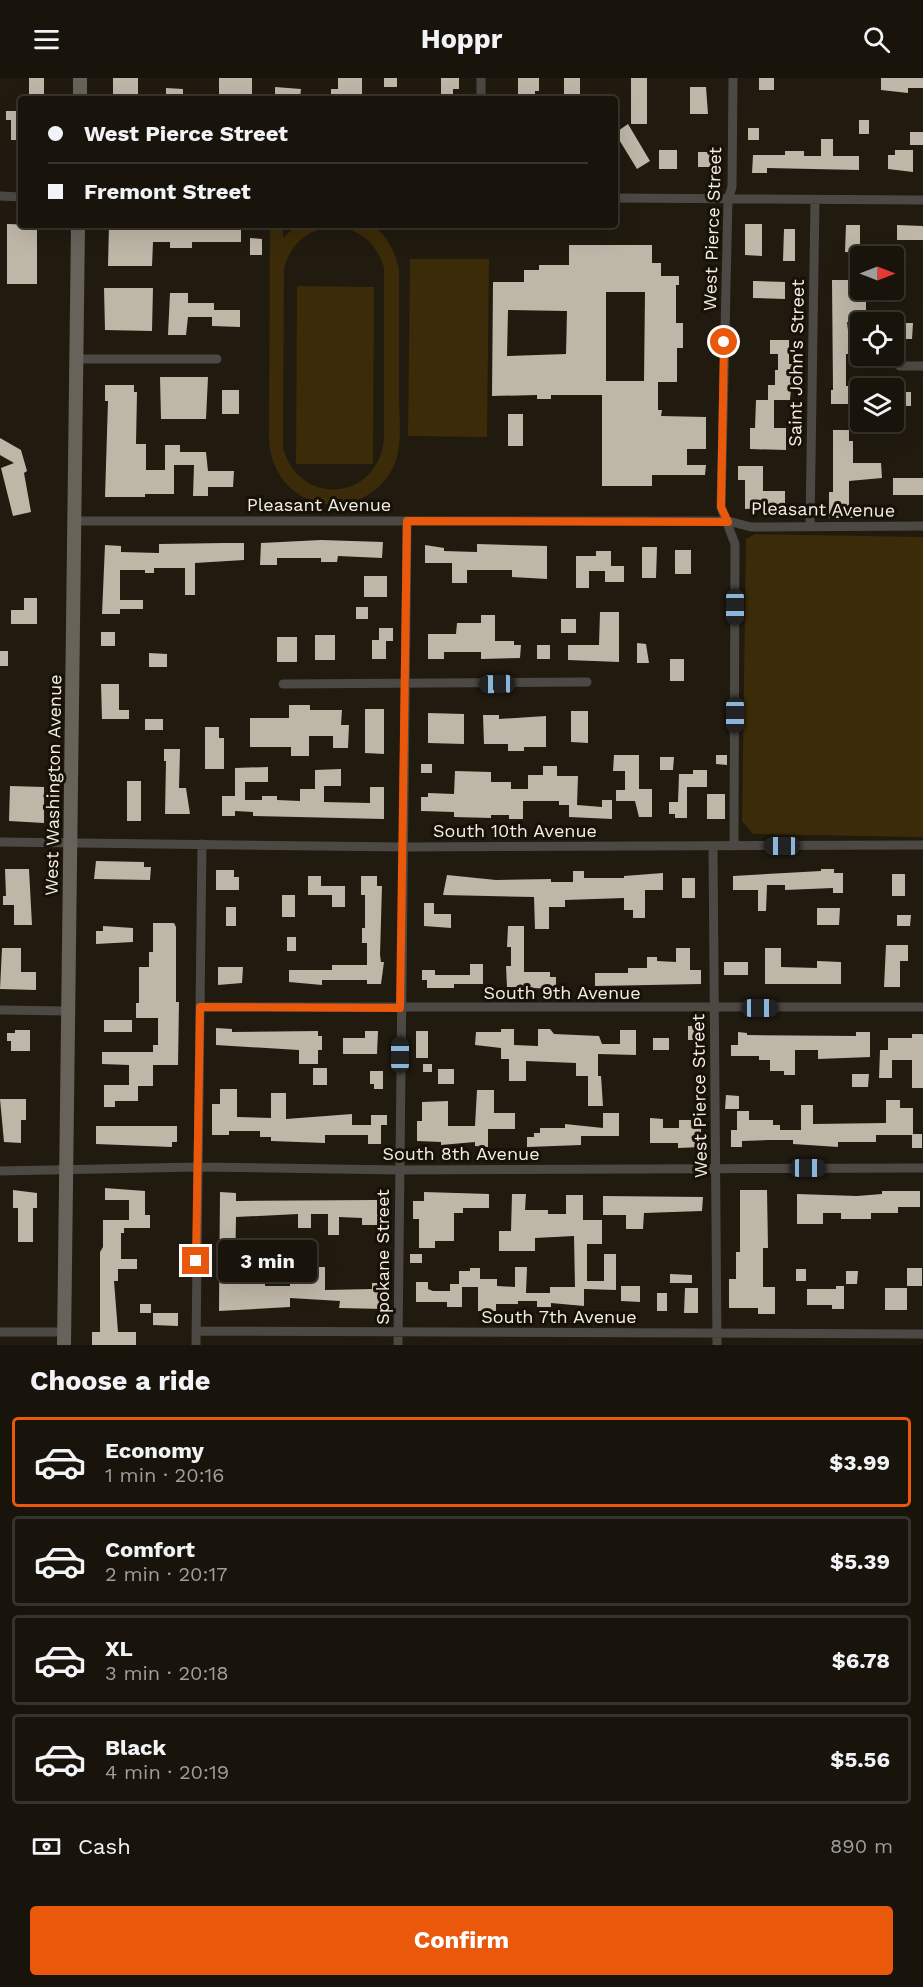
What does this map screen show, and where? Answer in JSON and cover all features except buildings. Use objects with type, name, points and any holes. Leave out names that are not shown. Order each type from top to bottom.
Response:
[{"type":"main road","points":[[80,78],[80,96]]},
{"type":"main road","name":"West Washington Avenue","points":[[64,1339],[78,228]]},
{"type":"street","points":[[481,78],[481,96]]},
{"type":"street","name":"West Pierce Street","points":[[733,78],[732,187],[728,199],[721,507],[735,544],[734,846]]},
{"type":"street","points":[[0,196],[18,197]]},
{"type":"street","points":[[618,198],[923,200]]},
{"type":"street","name":"Saint John's Street","points":[[810,526],[815,200]]},
{"type":"street","points":[[75,359],[217,359]]},
{"type":"street","points":[[904,366],[923,366]]},
{"type":"street","name":"Pleasant Avenue","points":[[74,521],[728,522],[751,527],[923,526]]},
{"type":"street","name":"Spokane Street","points":[[398,1345],[407,521]]},
{"type":"street","points":[[283,684],[406,685],[587,682]]},
{"type":"street","name":"South 10th Avenue","points":[[0,842],[404,847],[923,845]]},
{"type":"street","points":[[196,1345],[202,844]]},
{"type":"street","name":"West Pierce Street","points":[[713,847],[717,1345]]},
{"type":"street","name":"South 9th Avenue","points":[[200,1007],[714,1009],[923,1007]]},
{"type":"street","points":[[0,1010],[67,1011]]},
{"type":"street","name":"South 8th Avenue","points":[[0,1171],[198,1167],[399,1170],[923,1168]]},
{"type":"street","name":"South 7th Avenue","points":[[196,1331],[923,1334]]},
{"type":"street","points":[[0,1332],[64,1339]]},
{"type":"shaded area","points":[[270,228],[283,228],[283,238],[294,228],[329,228],[304,237],[292,250],[284,268],[283,448],[292,467],[305,481],[321,488],[338,489],[354,485],[368,475],[379,460],[384,439],[384,268],[377,252],[368,240],[344,228],[376,228],[390,245],[399,269],[400,433],[399,449],[391,471],[373,492],[360,499],[333,505],[319,503],[297,493],[284,481],[275,465],[270,448]]},
{"type":"shaded area","points":[[410,259],[489,259],[487,437],[408,436]]},
{"type":"shaded area","points":[[297,286],[374,287],[373,464],[296,464]]},
{"type":"shaded area","points":[[755,534],[923,537],[923,837],[753,834],[742,821],[746,539]]},
{"type":"route","points":[[196,1261],[200,1007],[400,1008],[407,521],[728,522],[721,507],[724,342]]}]
